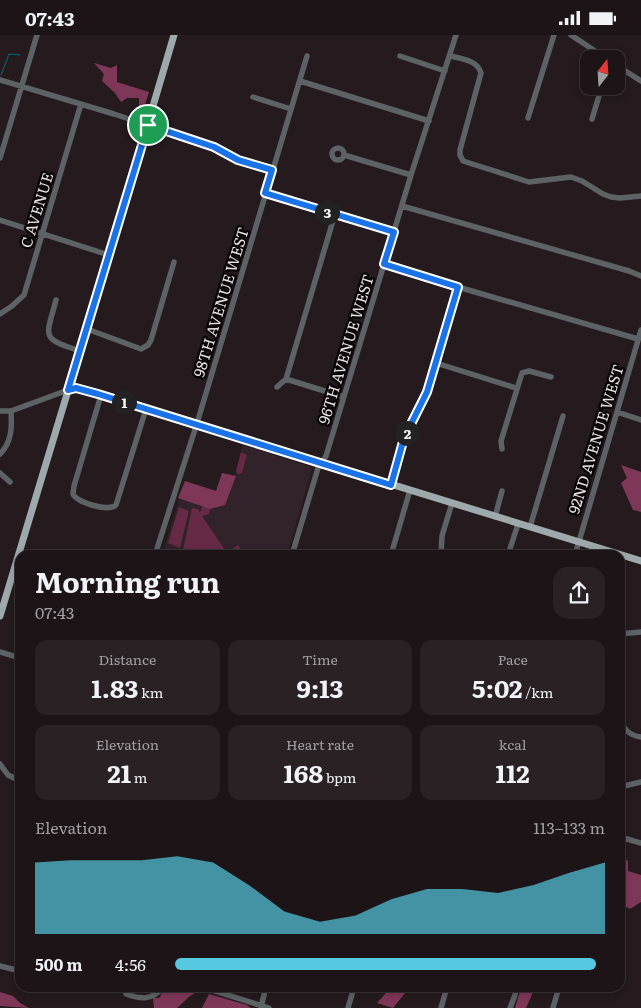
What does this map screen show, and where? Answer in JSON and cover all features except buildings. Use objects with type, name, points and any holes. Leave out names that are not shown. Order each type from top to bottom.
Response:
[{"type":"main road","points":[[20,550],[174,35]]},
{"type":"main road","points":[[68,390],[76,388],[101,395],[605,550]]},
{"type":"main road","points":[[625,556],[641,561]]},
{"type":"main road","points":[[0,616],[15,566]]},
{"type":"street","points":[[0,158],[37,35]]},
{"type":"street","name":"96TH AVENUE WEST","points":[[293,550],[318,468],[326,456],[411,175],[456,35]]},
{"type":"street","points":[[528,118],[554,35]]},
{"type":"street","points":[[571,35],[594,50]]},
{"type":"street","name":"98TH AVENUE WEST","points":[[157,550],[307,56]]},
{"type":"street","points":[[400,56],[445,71]]},
{"type":"street","points":[[450,56],[474,63],[481,73],[460,150],[461,158],[467,164],[529,182],[571,177],[611,197],[641,196]]},
{"type":"street","points":[[625,71],[641,81]]},
{"type":"street","points":[[0,80],[148,125],[214,147],[238,160],[272,170]]},
{"type":"street","points":[[300,81],[429,121]]},
{"type":"street","points":[[592,119],[599,95]]},
{"type":"street","points":[[253,97],[291,109]]},
{"type":"street","name":"C AVENUE","points":[[0,314],[24,295],[81,104]]},
{"type":"street","points":[[344,155],[411,175]]},
{"type":"street","points":[[265,193],[394,232]]},
{"type":"street","points":[[402,206],[620,268],[641,276]]},
{"type":"street","points":[[277,387],[286,379],[335,214]]},
{"type":"street","points":[[0,220],[109,255]]},
{"type":"street","points":[[87,329],[141,349],[148,345],[174,262]]},
{"type":"street","points":[[384,264],[638,339]]},
{"type":"street","points":[[391,485],[404,438],[424,399],[458,287]]},
{"type":"street","points":[[56,300],[48,331],[49,337],[56,343],[80,351]]},
{"type":"street","name":"92ND AVENUE WEST","points":[[576,550],[641,330]]},
{"type":"street","points":[[436,363],[516,388]]},
{"type":"street","points":[[502,449],[501,441],[519,378],[525,371],[551,377]]},
{"type":"street","points":[[286,379],[344,397]]},
{"type":"street","points":[[0,411],[11,411],[68,390]]},
{"type":"street","points":[[101,395],[73,494],[78,500],[103,508],[113,509],[118,501],[146,409]]},
{"type":"street","points":[[0,454],[5,449],[10,437],[12,426],[11,411]]},
{"type":"street","points":[[617,412],[641,420]]},
{"type":"street","points":[[530,527],[562,416]]},
{"type":"street","points":[[0,473],[10,482]]},
{"type":"street","points":[[392,550],[410,490]]},
{"type":"street","points":[[495,517],[502,491]]},
{"type":"street","points":[[441,550],[442,536],[452,503]]},
{"type":"street","points":[[510,550],[518,524]]},
{"type":"street","points":[[625,634],[641,632]]},
{"type":"street","points":[[0,652],[15,656]]},
{"type":"street","points":[[625,728],[632,735],[641,737]]},
{"type":"street","points":[[0,764],[8,775],[15,778]]},
{"type":"street","points":[[625,786],[641,782]]},
{"type":"street","points":[[625,838],[641,843]]},
{"type":"street","points":[[0,965],[15,970]]},
{"type":"street","points":[[126,994],[147,998],[158,992]]},
{"type":"street","points":[[217,992],[269,1008]]},
{"type":"street","points":[[261,1007],[265,992]]},
{"type":"street","points":[[348,1008],[353,992]]},
{"type":"street","points":[[441,1008],[446,992]]},
{"type":"street","points":[[510,1008],[516,992]]},
{"type":"street","points":[[553,1008],[558,992]]},
{"type":"shaded area","points":[[94,63],[111,68],[117,65],[117,82],[149,92],[143,111],[139,108],[139,98],[127,98],[121,102],[115,93],[102,81],[104,74]]},
{"type":"shaded area","points":[[243,445],[309,466],[312,469],[288,550],[164,550],[185,481],[229,495]]},
{"type":"shaded area","points":[[241,452],[247,455],[242,473],[238,474],[236,471]]},
{"type":"shaded area","points":[[621,465],[641,472],[641,512],[633,510],[621,483],[627,478]]},
{"type":"shaded area","points":[[222,473],[236,476],[225,505],[210,509],[178,498],[185,481],[216,491]]},
{"type":"shaded area","points":[[179,507],[189,511],[180,548],[168,543]]},
{"type":"shaded area","points":[[202,507],[210,507],[209,514],[202,516],[225,550],[183,550],[192,508],[198,509],[200,513]]},
{"type":"shaded area","points":[[238,545],[241,550],[231,550]]},
{"type":"shaded area","points":[[625,859],[628,861],[628,871],[641,875],[641,902],[630,909],[625,906]]},
{"type":"shaded area","points":[[0,992],[13,996],[29,1008],[0,1006]]},
{"type":"shaded area","points":[[163,992],[197,992],[177,1008],[154,1008],[153,998],[159,998]]},
{"type":"shaded area","points":[[406,992],[393,1008],[377,1003],[386,993]]},
{"type":"shaded area","points":[[520,992],[533,992],[526,1008],[515,1008]]},
{"type":"shaded area","points":[[209,994],[247,1005],[251,1008],[202,1008]]},
{"type":"waterway","points":[[1,75],[9,54],[20,55]]},
{"type":"route","points":[[148,125],[214,147],[238,160],[272,170],[265,193],[394,232],[384,264],[458,287],[427,392],[404,438],[391,485],[98,394],[76,388],[68,390],[148,125]]}]
